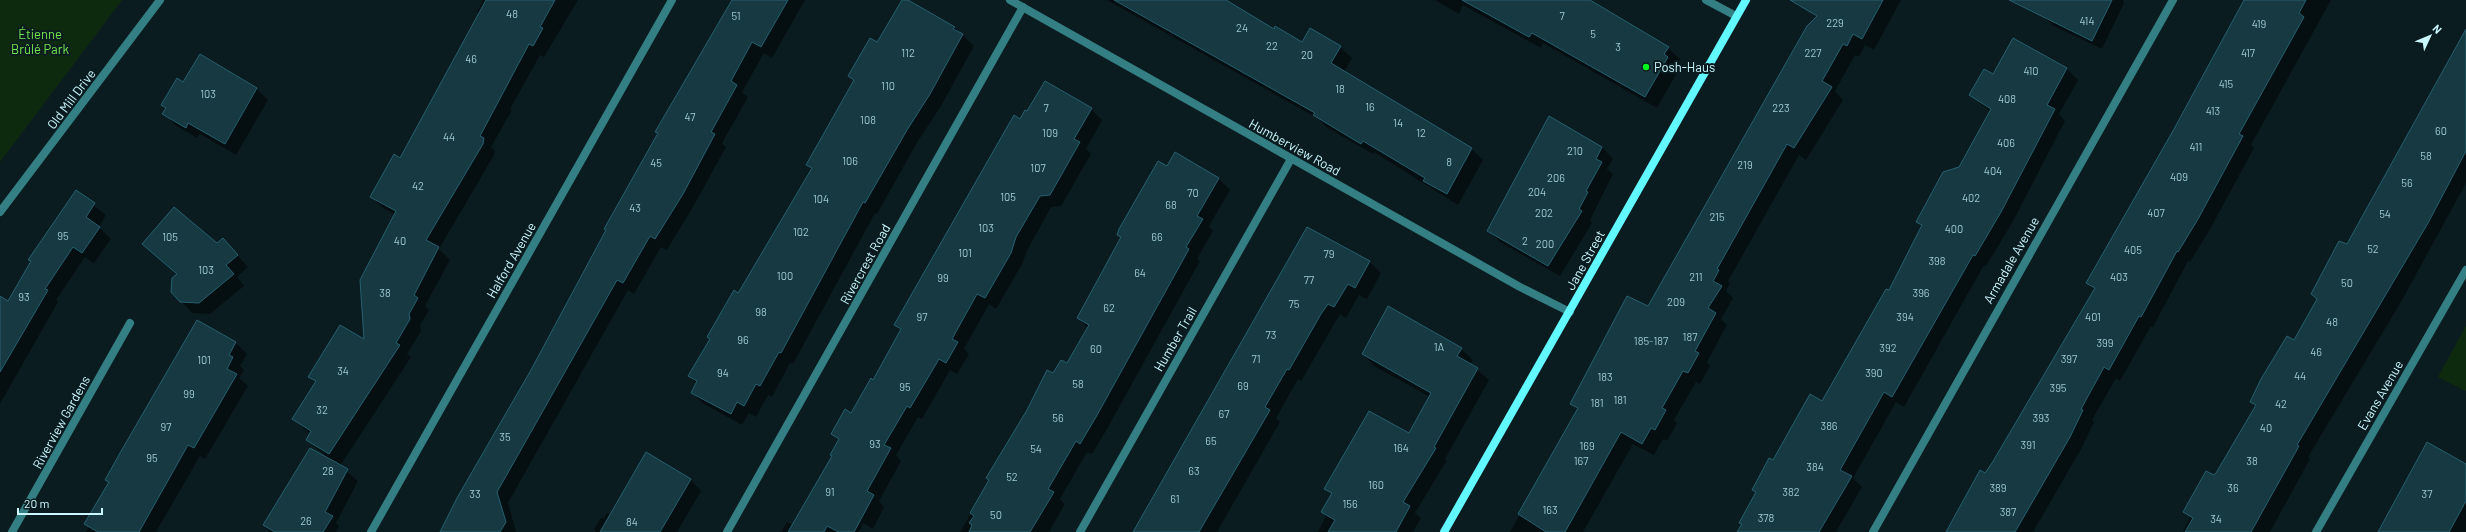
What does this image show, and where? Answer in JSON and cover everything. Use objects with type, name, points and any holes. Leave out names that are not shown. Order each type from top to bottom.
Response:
[{"type":"main road","name":"Jane Street","points":[[1444,532],[1746,0]]},
{"type":"street","name":"Old Mill Drive","points":[[0,212],[160,0]]},
{"type":"street","name":"Halford Avenue","points":[[371,532],[672,0]]},
{"type":"street","name":"Humberview Road","points":[[1010,0],[1513,283],[1570,312]]},
{"type":"street","points":[[1706,0],[1736,16]]},
{"type":"street","name":"Armadale Avenue","points":[[1873,532],[2173,0]]},
{"type":"street","name":"Rivercrest Road","points":[[727,532],[1023,7]]},
{"type":"street","name":"Humber Trail","points":[[1080,532],[1291,159]]},
{"type":"street","name":"Evans Avenue","points":[[2316,532],[2466,270]]},
{"type":"street","name":"Riverview Gardens","points":[[12,532],[130,323]]},
{"type":"green space","name":"Étienne Brûlé Park","points":[[0,0],[122,0],[0,162]]},
{"type":"green space","points":[[2466,326],[2466,390],[2465,391],[2438,377]]},
{"type":"building","points":[[486,0],[555,0],[540,27],[543,28],[533,46],[529,44],[480,136],[484,138],[483,144],[426,240],[439,247],[414,295],[418,298],[409,314],[410,319],[396,343],[400,345],[329,454],[306,440],[311,431],[292,419],[316,381],[308,377],[340,325],[364,339],[360,280],[396,211],[370,197],[394,154],[400,158]]},
{"type":"building","points":[[732,0],[788,0],[761,47],[752,42],[731,81],[737,85],[711,132],[715,134],[683,194],[655,239],[650,236],[623,283],[617,280],[497,492],[506,522],[500,532],[440,532],[457,498],[531,370],[606,230],[604,229],[658,133],[655,132]]},
{"type":"building","points":[[902,0],[908,0],[955,27],[953,29],[963,34],[930,94],[907,130],[865,203],[863,202],[781,353],[779,352],[760,386],[756,384],[744,406],[737,402],[731,414],[691,393],[697,381],[688,376],[710,339],[707,337],[734,290],[738,293],[740,290],[812,168],[806,165],[854,80],[848,76],[870,38],[877,42]]},
{"type":"building","points":[[1114,0],[1226,0],[1274,29],[1275,26],[1302,42],[1310,28],[1341,46],[1331,63],[1472,148],[1447,194],[1423,181],[1425,178],[1363,141],[1361,144],[1313,115],[1315,113]]},
{"type":"building","points":[[1462,0],[1590,0],[1669,47],[1664,54],[1668,57],[1645,97],[1532,33],[1529,37]]},
{"type":"building","points":[[1790,0],[1883,0],[1862,39],[1853,34],[1847,46],[1843,44],[1822,81],[1832,87],[1794,148],[1787,144],[1717,269],[1719,270],[1713,281],[1722,286],[1708,308],[1716,313],[1695,351],[1699,353],[1688,373],[1683,371],[1662,408],[1666,410],[1655,430],[1651,428],[1642,444],[1621,432],[1565,532],[1546,532],[1518,514],[1578,408],[1570,404],[1627,296],[1648,306],[1807,26],[1817,16]]},
{"type":"building","points":[[2009,0],[2112,0],[2092,41]]},
{"type":"building","points":[[2244,0],[2306,0],[2299,13],[2304,17],[2239,134],[2243,136],[2198,219],[2178,252],[2177,251],[2141,317],[2139,316],[2109,370],[2104,367],[2081,409],[2083,410],[2070,437],[2015,532],[1946,532],[1980,470],[1985,473],[1992,463],[2095,288],[2086,283],[2174,129]]},
{"type":"building","points":[[2466,29],[2466,151],[2428,223],[2297,445],[2299,446],[2251,532],[2185,532],[2193,518],[2183,512],[2206,471],[2214,475],[2216,473],[2256,405],[2250,402],[2261,379],[2287,336],[2294,340],[2317,299],[2311,294],[2339,241],[2347,244]]},
{"type":"building","points":[[2013,38],[2067,68],[2047,105],[2055,109],[2001,212],[1975,256],[1973,255],[1892,397],[1884,392],[1840,470],[1852,476],[1819,532],[1737,532],[1742,524],[1739,523],[1756,492],[1752,490],[1769,458],[1773,460],[1810,394],[1822,401],[1886,289],[1889,290],[1922,225],[1916,222],[1943,172],[1959,167],[1991,109],[1969,95],[1984,69],[1993,74]]},
{"type":"building","points":[[200,54],[257,88],[225,144],[188,123],[186,128],[162,114],[166,108],[161,105],[177,78],[183,82]]},
{"type":"building","points":[[1045,81],[1092,108],[1074,139],[1080,142],[1050,195],[1040,196],[1016,237],[1011,253],[985,298],[977,294],[952,339],[958,342],[946,363],[939,359],[910,408],[907,406],[884,445],[891,448],[867,491],[874,495],[854,532],[839,532],[827,526],[824,532],[788,532],[832,456],[830,455],[839,439],[831,434],[845,409],[851,413],[871,378],[873,380],[901,329],[894,325],[1014,115],[1020,119],[1025,110],[1027,111]]},
{"type":"building","points":[[1549,116],[1602,147],[1596,159],[1602,162],[1586,191],[1588,192],[1579,209],[1582,211],[1548,266],[1487,231]]},
{"type":"building","points":[[1175,152],[1219,178],[1197,216],[1203,219],[1186,247],[1189,249],[1096,417],[1080,444],[1076,441],[1048,489],[1054,492],[1030,532],[969,532],[972,525],[969,523],[974,516],[970,513],[989,480],[986,478],[1027,410],[1047,370],[1053,373],[1061,360],[1067,363],[1089,325],[1077,318],[1121,237],[1117,235],[1119,229],[1158,161],[1167,166]]},
{"type":"building","points":[[76,190],[95,203],[86,217],[100,227],[82,253],[73,247],[45,289],[48,290],[0,372],[0,296],[8,301],[31,261],[28,260]]},
{"type":"building","points":[[174,207],[217,243],[223,238],[238,255],[226,265],[234,274],[199,303],[180,302],[171,292],[172,278],[177,274],[142,244]]},
{"type":"building","points":[[1307,227],[1370,261],[1355,288],[1348,284],[1334,307],[1328,304],[1321,314],[1289,370],[1287,369],[1265,407],[1270,410],[1199,532],[1133,532]]},
{"type":"building","points":[[1388,306],[1462,348],[1457,356],[1478,368],[1434,447],[1436,448],[1403,502],[1410,506],[1396,532],[1328,532],[1335,520],[1321,512],[1332,493],[1324,489],[1369,411],[1409,433],[1431,393],[1362,354]]},
{"type":"building","points":[[197,320],[236,342],[229,355],[233,357],[227,369],[237,374],[194,448],[188,445],[139,532],[98,532],[84,524],[109,482],[105,480]]},
{"type":"building","points":[[2427,442],[2466,464],[2466,501],[2449,532],[2378,532]]},
{"type":"building","points":[[310,448],[348,469],[325,512],[333,516],[323,532],[275,532],[263,525]]},
{"type":"building","points":[[646,452],[691,479],[660,532],[600,532]]},
{"type":"place","name":"Posh-Haus","points":[[1646,67]]}]
